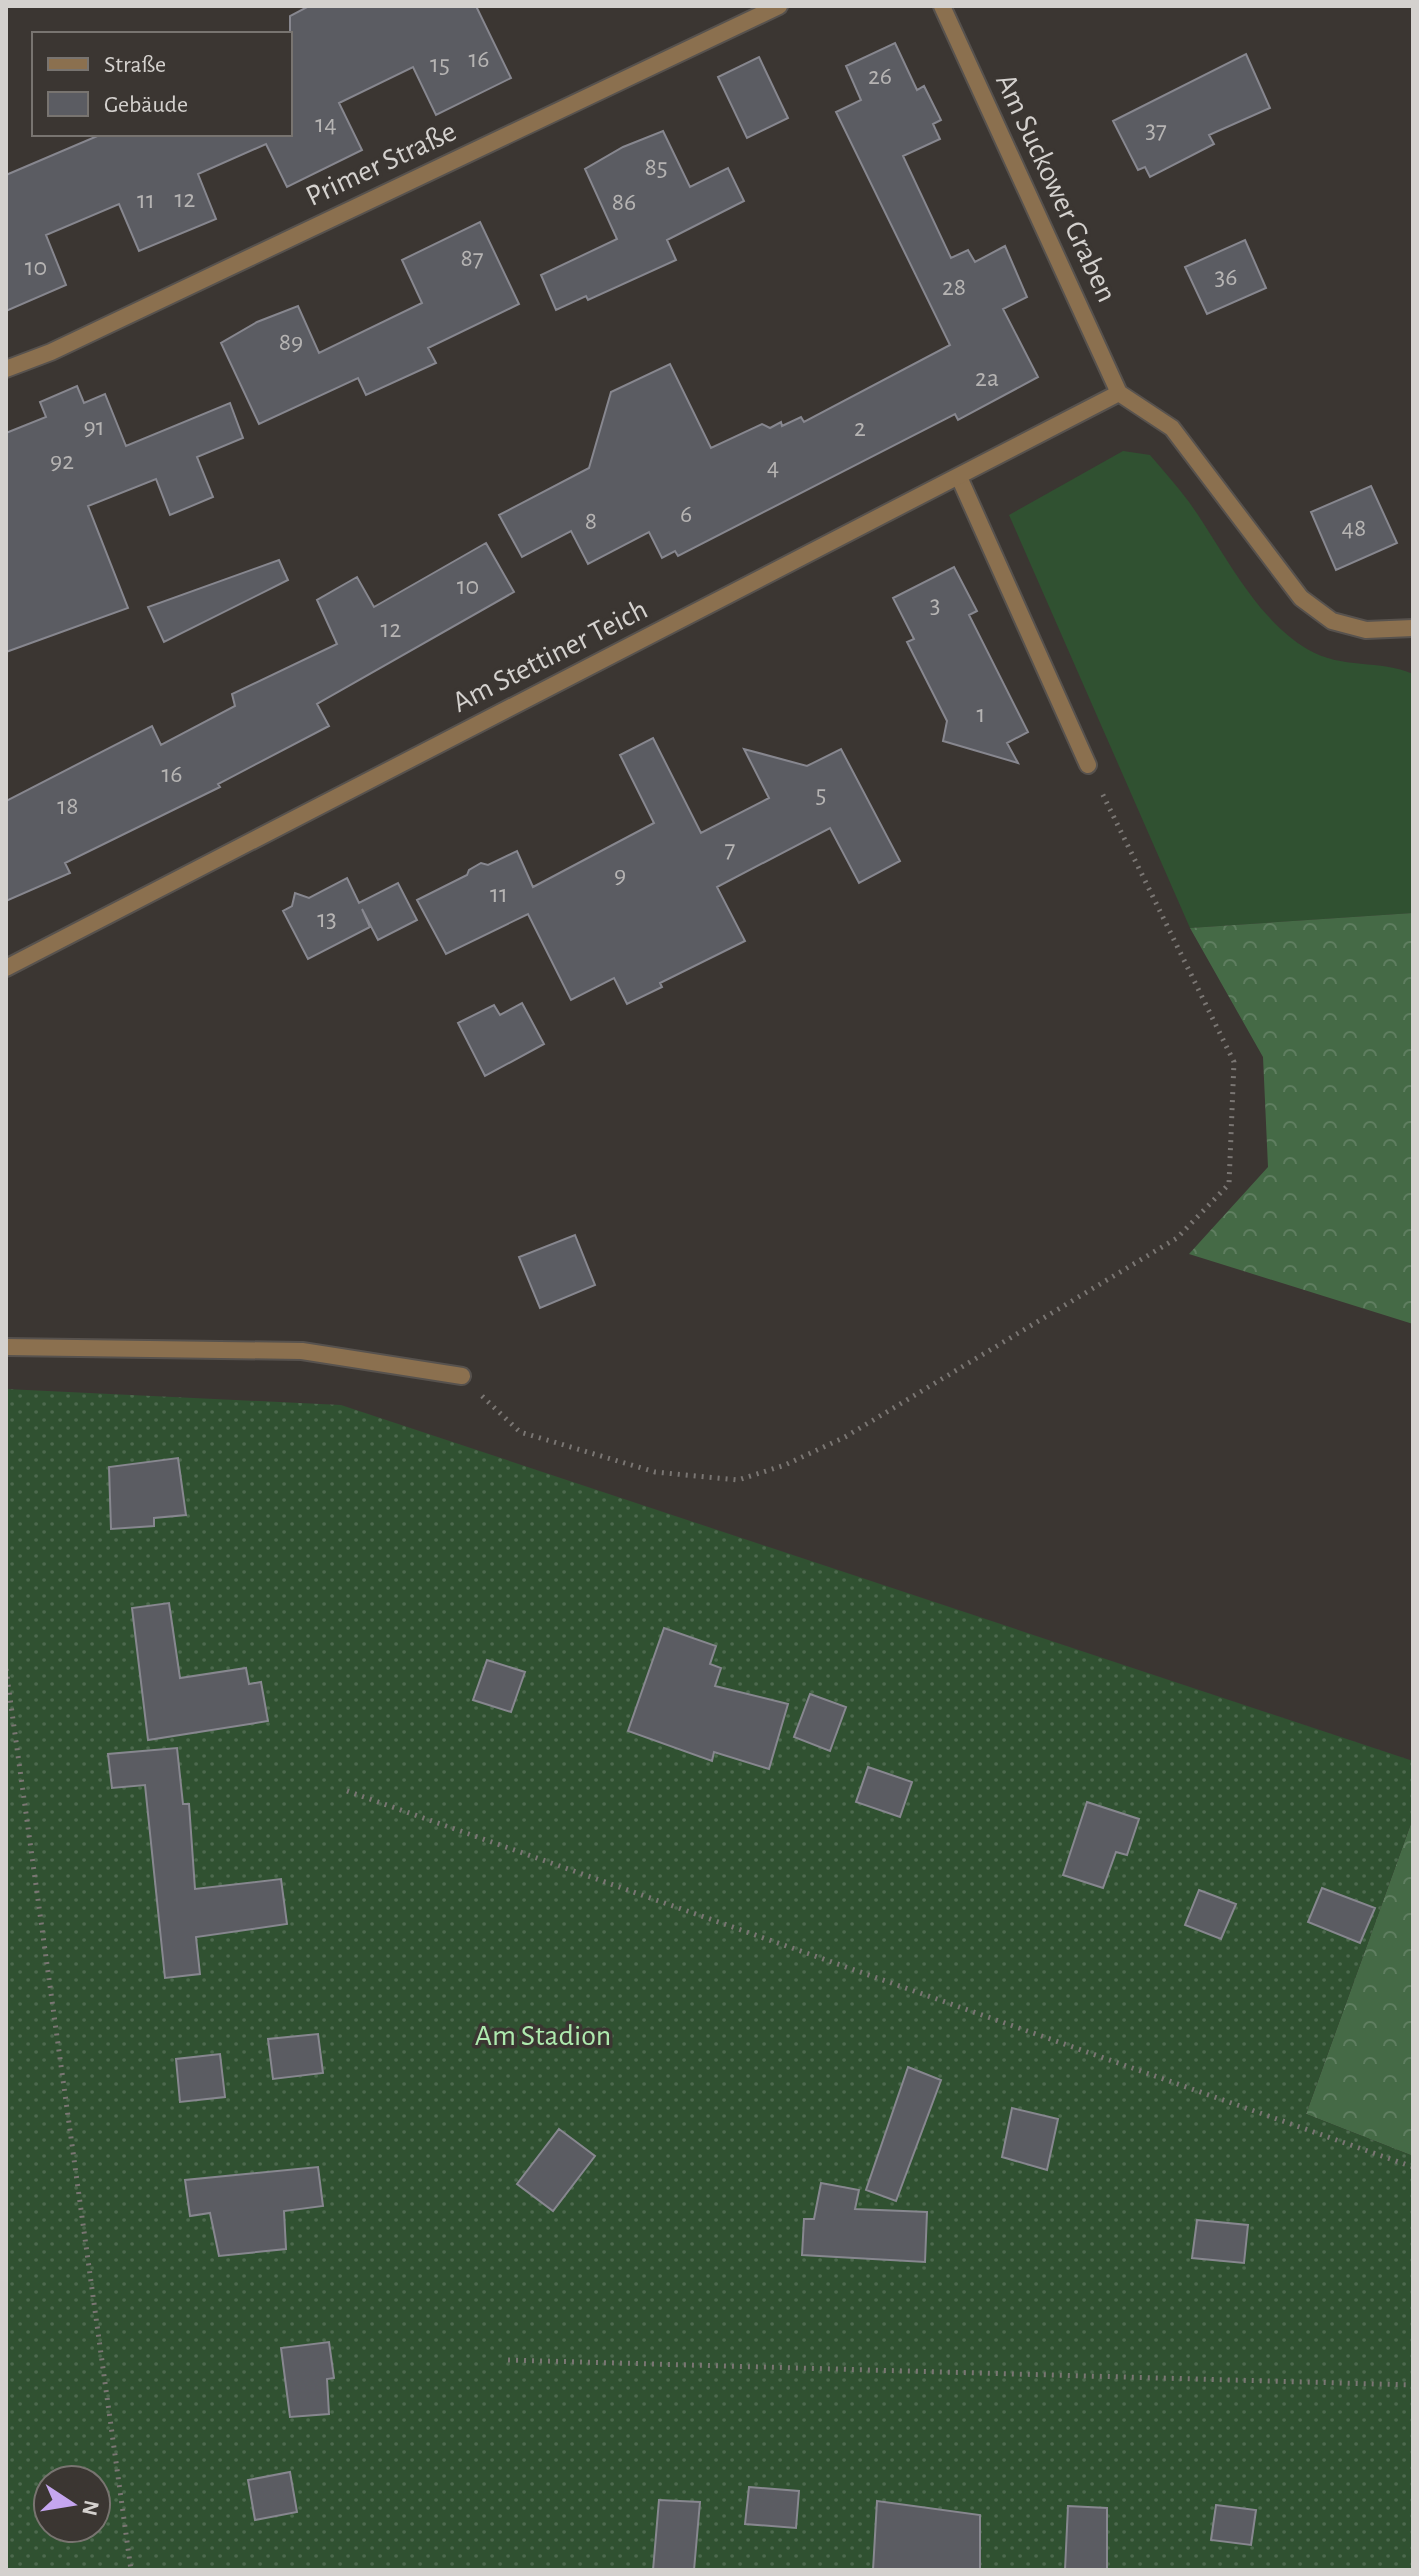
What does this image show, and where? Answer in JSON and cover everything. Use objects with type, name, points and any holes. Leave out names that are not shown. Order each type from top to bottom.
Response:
[{"type":"street","name":"Primer Straße","points":[[6,369],[51,352],[779,6]]},
{"type":"street","name":"Am Suckower Graben","points":[[942,6],[1119,393]]},
{"type":"street","name":"Am Stettiner Teich","points":[[6,968],[1119,393]]},
{"type":"street","points":[[1119,393],[1172,428],[1301,598],[1332,621],[1366,630],[1413,628]]},
{"type":"street","points":[[959,477],[1088,765]]},
{"type":"street","points":[[6,1347],[302,1351],[462,1376]]},
{"type":"path","points":[[462,1376],[520,1432],[655,1472],[738,1480],[785,1465],[845,1437],[1177,1238],[1229,1184],[1234,1062],[1088,765]]},
{"type":"path","points":[[6,1669],[131,2570]]},
{"type":"path","points":[[347,1791],[1413,2167]]},
{"type":"path","points":[[508,2360],[1413,2385]]},
{"type":"green space","points":[[1123,451],[1150,455],[1189,502],[1241,582],[1288,636],[1307,649],[1334,660],[1400,669],[1413,674],[1413,913],[1190,928],[1009,515]]},
{"type":"green space","points":[[1413,913],[1413,1324],[1189,1254],[1268,1167],[1263,1057],[1190,928]]},
{"type":"green space","name":"Am Stadion","points":[[6,1389],[341,1405],[1413,1761],[1413,1818],[1306,2114],[1413,2156],[1413,2570],[6,2570]]},
{"type":"green space","points":[[1413,1818],[1413,2156],[1306,2114]]},
{"type":"building","points":[[309,6],[476,6],[511,78],[436,115],[413,67],[339,103],[362,150],[287,187],[266,144],[198,174],[216,219],[139,251],[119,204],[46,235],[66,285],[6,311],[6,175],[97,136],[292,136],[290,16]]},
{"type":"building","points":[[895,43],[917,90],[924,86],[941,120],[933,124],[940,139],[903,156],[951,258],[968,250],[975,262],[1005,246],[1027,297],[1003,309],[1038,377],[958,420],[955,414],[678,556],[675,551],[662,558],[649,532],[588,564],[571,531],[522,557],[499,515],[589,468],[611,392],[670,364],[711,448],[762,424],[770,428],[781,422],[782,426],[801,417],[804,422],[950,345],[836,112],[861,100],[846,66]]},
{"type":"building","points":[[1246,54],[1270,108],[1209,135],[1214,144],[1150,177],[1145,167],[1138,170],[1113,121]]},
{"type":"building","points":[[759,57],[788,118],[747,138],[718,77]]},
{"type":"building","points":[[663,131],[690,187],[728,168],[744,201],[667,240],[676,260],[588,300],[586,296],[556,310],[541,275],[617,239],[585,169],[623,147]]},
{"type":"building","points":[[480,222],[519,304],[428,348],[436,363],[366,395],[358,378],[259,424],[221,343],[257,322],[298,306],[319,353],[422,303],[402,260]]},
{"type":"building","points":[[1245,240],[1266,288],[1207,314],[1185,267]]},
{"type":"building","points":[[77,386],[84,403],[105,394],[126,446],[230,403],[243,438],[197,457],[213,497],[170,515],[156,479],[88,506],[128,608],[6,652],[6,433],[46,417],[40,402]]},
{"type":"building","points":[[1371,486],[1397,543],[1336,570],[1311,512]]},
{"type":"building","points":[[486,543],[514,592],[317,704],[329,726],[218,784],[220,787],[65,863],[70,873],[6,901],[6,801],[152,726],[161,745],[235,706],[232,694],[337,644],[317,600],[357,577],[374,607]]},
{"type":"building","points":[[279,560],[288,580],[164,642],[148,607]]},
{"type":"building","points":[[954,567],[977,611],[969,615],[1028,732],[1007,743],[1018,763],[943,741],[947,721],[907,642],[914,639],[893,598]]},
{"type":"building","points":[[653,738],[701,833],[769,798],[744,749],[807,766],[841,749],[900,861],[859,883],[830,828],[717,887],[745,941],[660,983],[662,987],[627,1004],[614,978],[571,1000],[528,914],[446,954],[417,900],[467,875],[469,870],[481,863],[488,865],[517,851],[533,887],[654,823],[620,755]]},
{"type":"building","points":[[347,878],[359,903],[398,883],[417,920],[378,940],[362,909],[370,927],[308,959],[283,911],[292,906],[295,893],[309,898]]},
{"type":"building","points":[[522,1003],[544,1044],[485,1076],[458,1023],[494,1005],[500,1015]]},
{"type":"building","points":[[575,1235],[595,1285],[540,1308],[519,1257]]},
{"type":"building","points":[[178,1458],[186,1515],[154,1518],[154,1526],[111,1529],[109,1467]]},
{"type":"building","points":[[169,1603],[180,1678],[246,1668],[249,1684],[261,1682],[268,1721],[148,1740],[132,1608]]},
{"type":"building","points":[[664,1628],[716,1646],[710,1664],[721,1668],[715,1686],[788,1704],[769,1769],[714,1752],[712,1761],[628,1731]]},
{"type":"building","points":[[487,1660],[525,1672],[511,1712],[473,1700]]},
{"type":"building","points":[[810,1694],[846,1707],[830,1751],[794,1737]]},
{"type":"building","points":[[177,1748],[183,1804],[189,1804],[195,1889],[281,1879],[287,1924],[196,1937],[200,1974],[165,1978],[145,1785],[112,1788],[108,1754]]},
{"type":"building","points":[[868,1767],[912,1782],[900,1817],[856,1802]]},
{"type":"building","points":[[1087,1802],[1139,1819],[1127,1855],[1116,1852],[1103,1888],[1063,1875]]},
{"type":"building","points":[[1322,1888],[1375,1908],[1360,1943],[1308,1922]]},
{"type":"building","points":[[1199,1890],[1236,1904],[1221,1939],[1185,1925]]},
{"type":"building","points":[[318,2034],[323,2073],[273,2079],[268,2039]]},
{"type":"building","points":[[220,2054],[225,2097],[180,2102],[176,2059]]},
{"type":"building","points":[[908,2067],[941,2080],[896,2201],[866,2190]]},
{"type":"building","points":[[1012,2108],[1058,2119],[1047,2170],[1002,2157]]},
{"type":"building","points":[[559,2129],[595,2156],[553,2211],[517,2184]]},
{"type":"building","points":[[318,2167],[323,2206],[284,2211],[286,2249],[219,2256],[210,2213],[190,2216],[185,2180]]},
{"type":"building","points":[[821,2183],[859,2190],[855,2209],[927,2212],[925,2262],[802,2255],[804,2219],[814,2219]]},
{"type":"building","points":[[1197,2220],[1248,2225],[1244,2263],[1192,2258]]},
{"type":"building","points":[[329,2342],[334,2378],[327,2379],[329,2414],[290,2417],[281,2348]]},
{"type":"building","points":[[290,2472],[297,2512],[255,2520],[248,2480]]},
{"type":"building","points":[[749,2487],[799,2491],[796,2528],[745,2524]]},
{"type":"building","points":[[659,2500],[700,2502],[694,2570],[653,2570]]},
{"type":"building","points":[[877,2501],[980,2515],[980,2570],[873,2570]]},
{"type":"building","points":[[1216,2505],[1256,2510],[1251,2545],[1211,2540]]},
{"type":"building","points":[[1068,2506],[1107,2508],[1107,2570],[1065,2570]]}]
